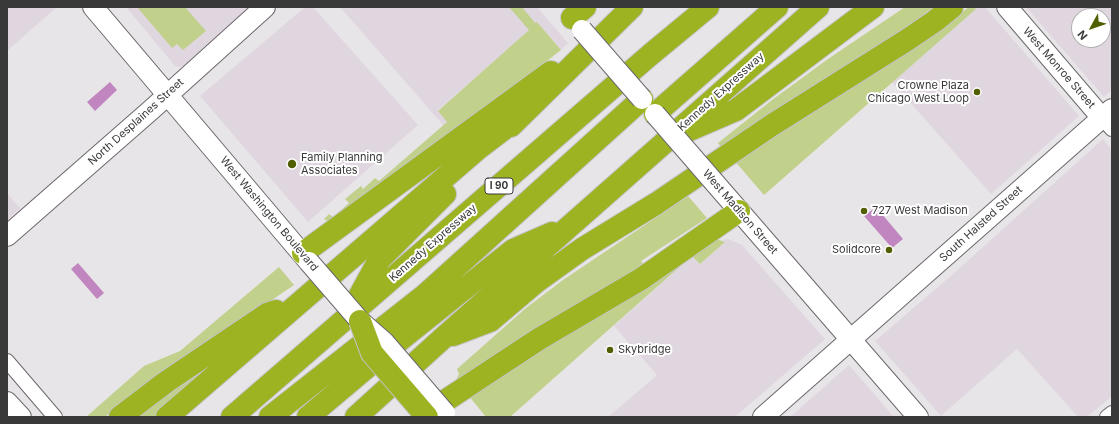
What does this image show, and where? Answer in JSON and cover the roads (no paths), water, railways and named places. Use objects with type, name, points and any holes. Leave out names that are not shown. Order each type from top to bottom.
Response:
[{"type":"highway","name":"I 90","points":[[354,319],[379,260],[521,116],[578,23],[632,7]]},
{"type":"highway","name":"Kennedy Expressway","points":[[232,417],[354,319],[650,55],[708,7]]},
{"type":"highway","name":"Kennedy Expressway","points":[[356,417],[442,338],[818,7]]},
{"type":"highway","points":[[667,140],[736,110],[873,7]]},
{"type":"highway","points":[[442,338],[490,321],[536,282],[582,249],[657,203],[772,125],[907,40],[935,21],[952,7]]},
{"type":"highway","points":[[270,417],[425,295],[533,198],[770,12]]},
{"type":"highway","points":[[306,258],[547,74],[578,23]]},
{"type":"highway","points":[[167,417],[478,148],[521,116]]},
{"type":"highway","points":[[421,417],[539,339],[641,278],[739,211]]},
{"type":"highway","points":[[308,417],[513,250],[571,224]]},
{"type":"highway","points":[[120,417],[166,382],[267,314],[300,302]]},
{"type":"highway","points":[[354,319],[372,353],[440,416]]},
{"type":"main road","name":"West Washington Boulevard","points":[[93,7],[306,258],[354,319]]},
{"type":"main road","name":"North Desplaines Street","points":[[7,236],[265,7]]},
{"type":"main road","name":"West Monroe Street","points":[[1007,7],[1109,119]]},
{"type":"main road","name":"West Madison Street","points":[[578,23],[918,417]]},
{"type":"main road","name":"South Halsted Street","points":[[764,417],[850,339],[1109,119]]},
{"type":"main road","points":[[7,402],[21,417]]},
{"type":"street","points":[[7,361],[55,417]]},
{"type":"street","points":[[1107,417],[1112,413]]},
{"type":"place","name":"Crowne Plaza Chicago West Loop","points":[[977,92]]},
{"type":"place","name":"Family Planning Associates","points":[[292,164]]},
{"type":"place","name":"727 West Madison","points":[[864,211]]},
{"type":"place","name":"Solidcore","points":[[889,250]]},
{"type":"place","name":"Skybridge","points":[[610,350]]}]
